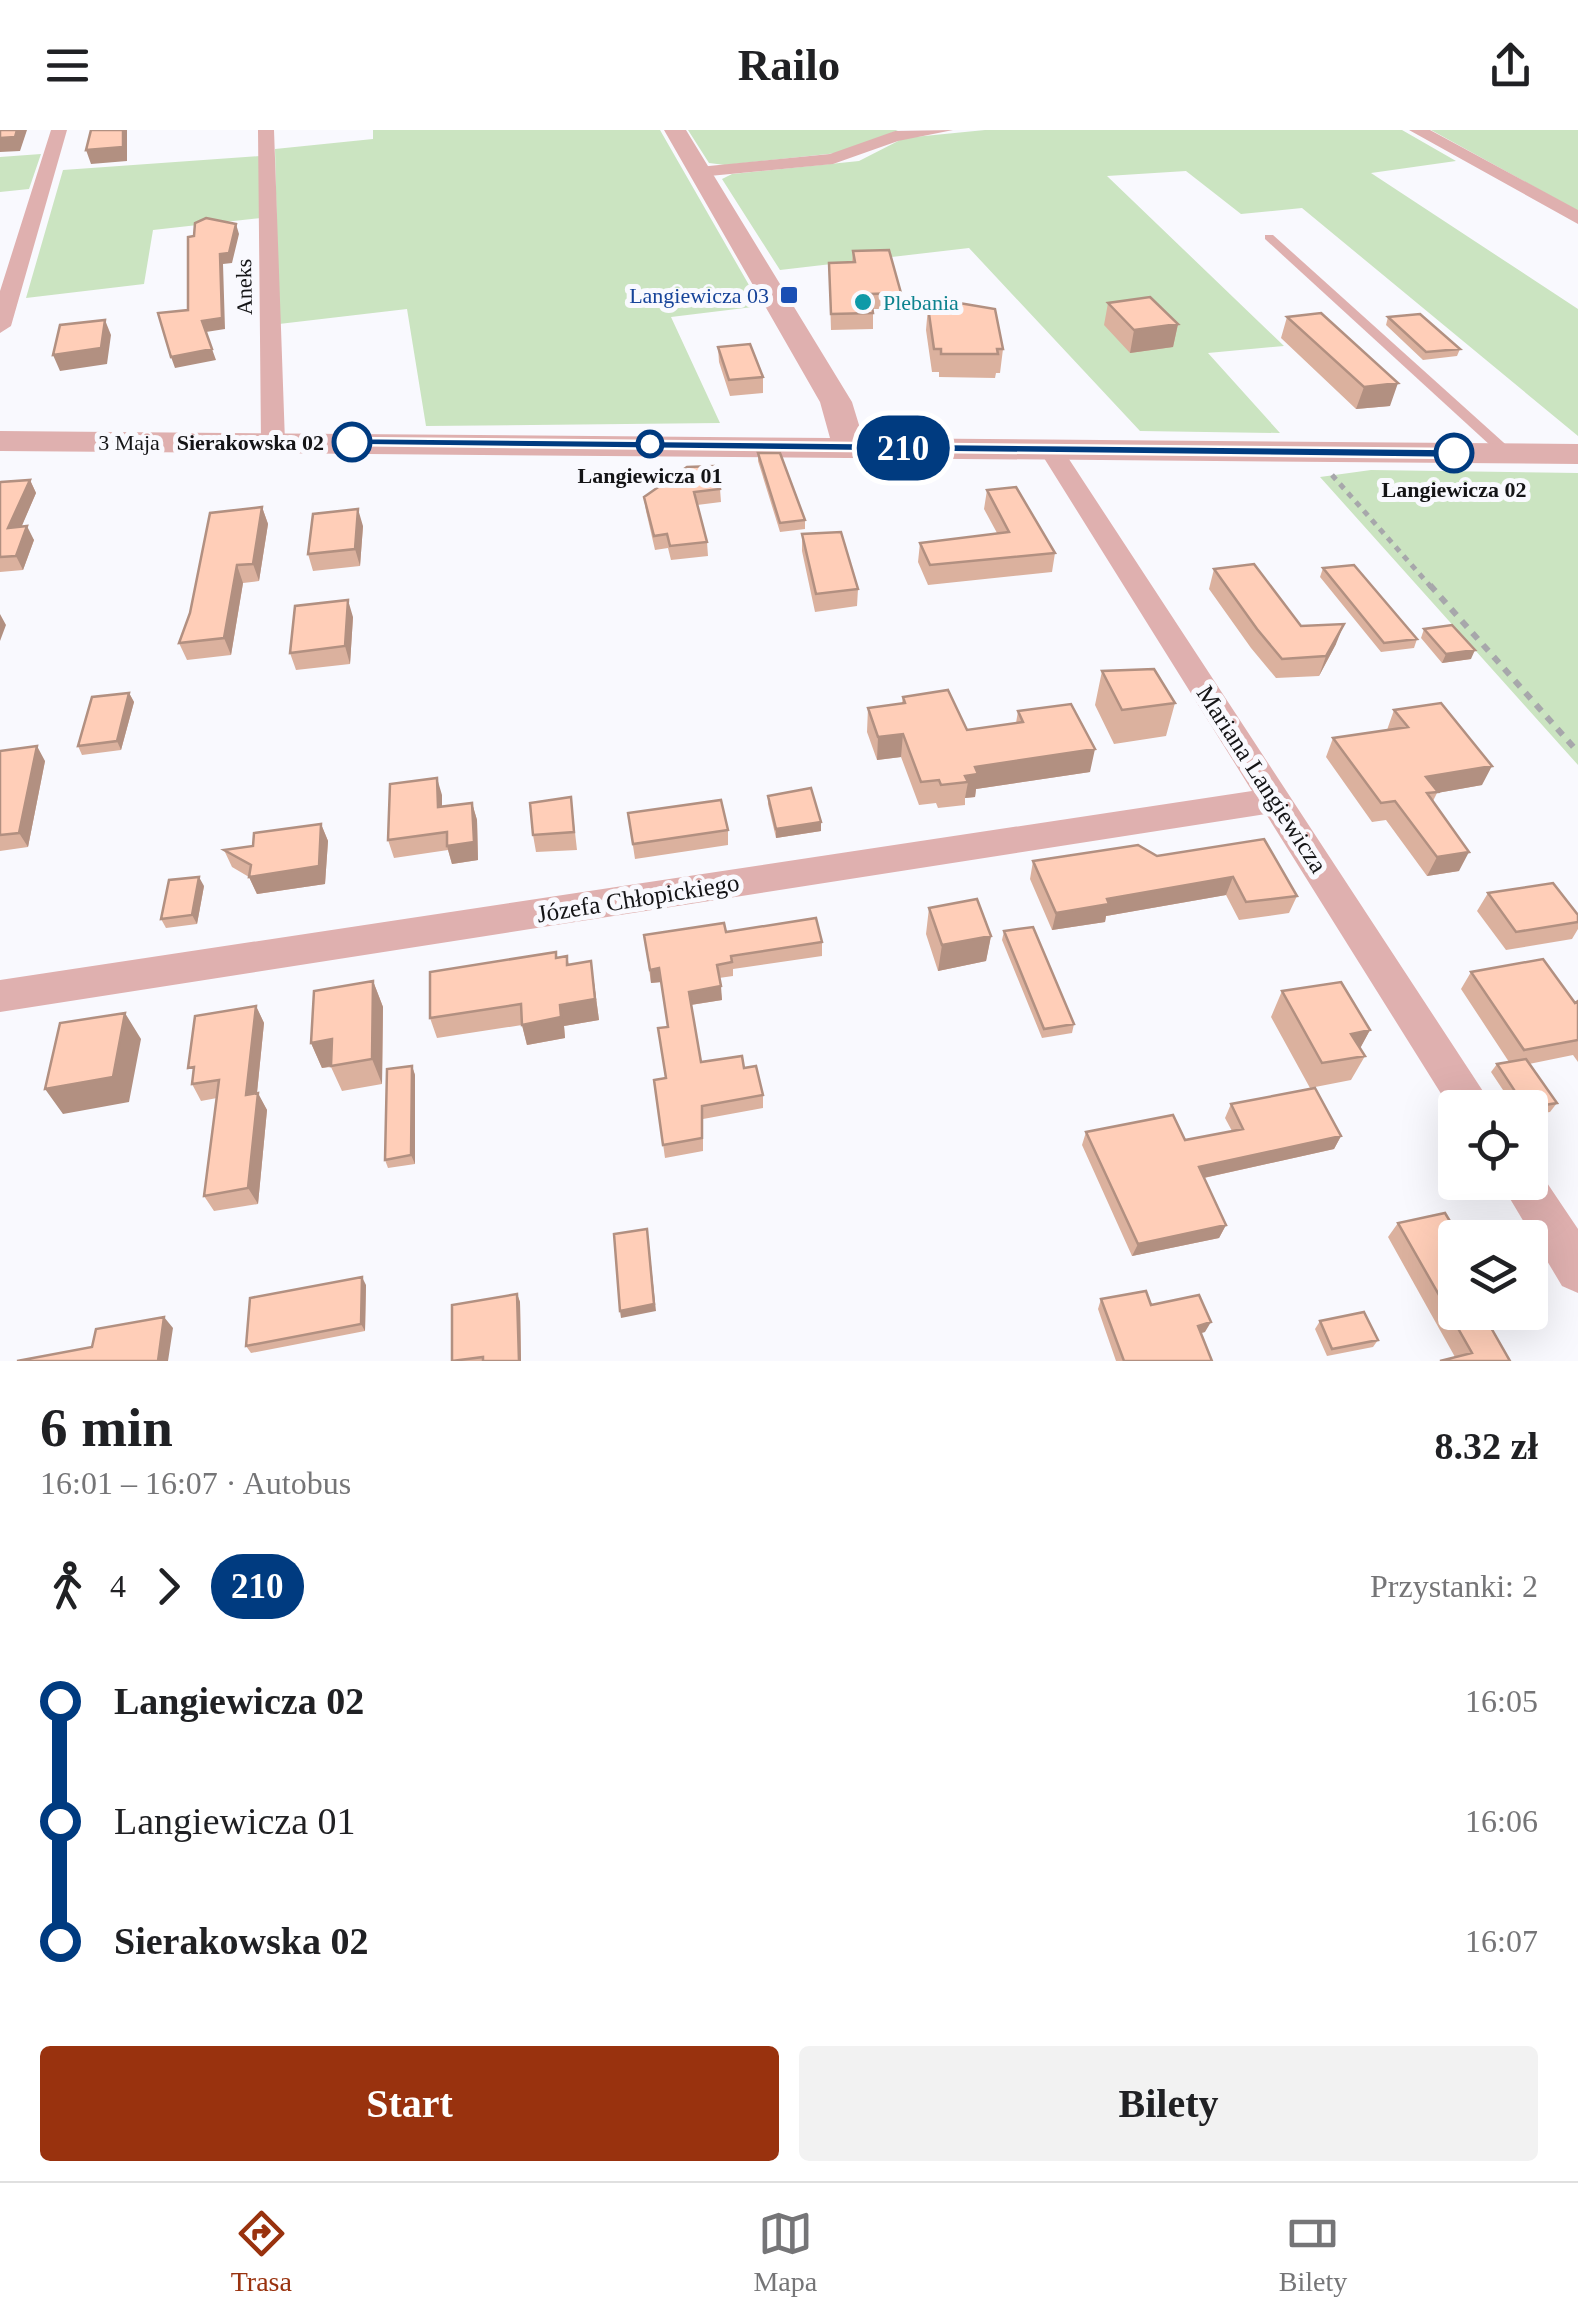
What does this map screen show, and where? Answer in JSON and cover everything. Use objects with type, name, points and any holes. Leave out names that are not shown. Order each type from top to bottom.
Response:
[{"type":"street","points":[[0,326],[60,130]]},
{"type":"street","name":"Aneks","points":[[266,130],[273,442]]},
{"type":"street","points":[[675,130],[836,402],[849,447]]},
{"type":"street","points":[[700,172],[833,159],[895,136],[945,130]]},
{"type":"street","points":[[1417,130],[1578,218]]},
{"type":"street","name":"3 Maja","points":[[0,441],[1578,454]]},
{"type":"street","name":"Mariana Langiewicza","points":[[1051,450],[1462,1090]]},
{"type":"street","name":"Józefa Chłopickiego","points":[[0,996],[1276,800]]},
{"type":"street","points":[[1533,1200],[1578,1270]]},
{"type":"lane","points":[[1269,236],[1508,454]]},
{"type":"path","points":[[1325,466],[1345,494],[1578,752]]},
{"type":"green space","points":[[373,130],[660,130],[761,306],[671,317],[720,423],[426,426],[407,309],[279,324],[275,149],[373,139]]},
{"type":"green space","points":[[688,130],[898,130],[847,152],[725,165],[709,163]]},
{"type":"green space","points":[[985,130],[1402,130],[1456,161],[1371,173],[1578,309],[1578,436],[1302,208],[1241,214],[1186,171],[1107,176],[1284,346],[1208,353],[1280,433],[1140,431],[969,248],[780,270],[722,179],[732,174],[859,161],[904,138]]},
{"type":"green space","points":[[1431,130],[1578,130],[1578,211]]},
{"type":"green space","points":[[41,154],[29,189],[0,192],[0,157]]},
{"type":"green space","points":[[260,156],[261,218],[153,230],[144,284],[26,298],[63,170]]},
{"type":"green space","points":[[1371,470],[1578,473],[1578,765],[1320,477]]},
{"type":"building","points":[[0,130],[17,130],[15,137],[0,138]]},
{"type":"building","points":[[91,130],[123,130],[123,147],[86,150]]},
{"type":"building","points":[[206,218],[236,224],[229,253],[220,254],[222,318],[202,321],[212,349],[171,357],[158,313],[188,310],[188,237],[194,236],[195,223]]},
{"type":"building","points":[[889,250],[901,293],[870,294],[873,313],[831,314],[829,263],[855,262],[853,251]]},
{"type":"building","points":[[1150,297],[1178,324],[1134,330],[1108,303]]},
{"type":"building","points":[[959,303],[995,309],[1003,349],[997,349],[998,354],[941,354],[941,349],[934,349],[928,307]]},
{"type":"building","points":[[1321,313],[1398,383],[1364,387],[1287,317]]},
{"type":"building","points":[[1420,314],[1460,349],[1426,352],[1388,317]]},
{"type":"building","points":[[105,320],[101,348],[53,355],[60,325]]},
{"type":"building","points":[[750,344],[763,377],[729,380],[718,347]]},
{"type":"building","points":[[758,453],[780,453],[805,520],[780,523]]},
{"type":"building","points":[[714,466],[720,489],[694,492],[707,542],[670,546],[667,534],[654,536],[644,497],[687,467]]},
{"type":"building","points":[[30,480],[8,528],[27,526],[16,556],[0,557],[0,483]]},
{"type":"building","points":[[1016,487],[1055,553],[930,565],[920,543],[1009,532],[987,490]]},
{"type":"building","points":[[262,507],[253,564],[237,565],[224,638],[179,643],[190,613],[210,513]]},
{"type":"building","points":[[358,509],[355,549],[308,554],[313,514]]},
{"type":"building","points":[[841,532],[858,589],[816,594],[802,534]]},
{"type":"building","points":[[1254,564],[1301,626],[1344,624],[1326,656],[1282,659],[1214,569]]},
{"type":"building","points":[[1354,565],[1417,639],[1384,643],[1323,568]]},
{"type":"building","points":[[348,600],[345,646],[290,653],[295,606]]},
{"type":"building","points":[[1452,625],[1475,650],[1446,654],[1424,629]]},
{"type":"building","points":[[1154,669],[1175,703],[1122,710],[1102,671]]},
{"type":"building","points":[[948,690],[967,730],[1023,722],[1018,711],[1071,704],[1095,749],[975,767],[978,774],[965,776],[968,782],[921,782],[903,734],[878,737],[868,708],[905,703],[903,697]]},
{"type":"building","points":[[129,693],[117,741],[78,746],[92,697]]},
{"type":"building","points":[[1441,703],[1492,766],[1426,777],[1438,792],[1427,793],[1469,852],[1437,857],[1395,801],[1381,803],[1333,738],[1408,727],[1394,710]]},
{"type":"building","points":[[37,746],[19,833],[0,835],[0,751]]},
{"type":"building","points":[[437,778],[438,807],[472,803],[474,842],[447,846],[447,832],[388,840],[390,784]]},
{"type":"building","points":[[811,788],[821,822],[776,829],[768,796]]},
{"type":"building","points":[[571,797],[574,832],[533,835],[530,803]]},
{"type":"building","points":[[721,800],[728,830],[633,844],[628,813]]},
{"type":"building","points":[[321,824],[319,866],[249,877],[251,865],[224,850],[253,846],[254,833]]},
{"type":"building","points":[[1264,839],[1297,896],[1246,902],[1233,877],[1107,899],[1109,904],[1056,913],[1033,861],[1138,845],[1157,856]]},
{"type":"building","points":[[199,877],[192,915],[161,919],[169,880]]},
{"type":"building","points":[[1553,883],[1578,915],[1578,922],[1516,932],[1488,893]]},
{"type":"building","points":[[977,899],[991,936],[942,945],[929,908]]},
{"type":"building","points":[[816,918],[822,942],[731,956],[732,962],[717,965],[721,986],[689,992],[701,1062],[742,1056],[744,1068],[756,1066],[763,1095],[702,1106],[702,1138],[663,1145],[654,1080],[666,1078],[658,1028],[668,1027],[659,968],[650,970],[644,935],[724,923],[726,932]]},
{"type":"building","points":[[1033,927],[1074,1024],[1044,1029],[1004,931]]},
{"type":"building","points":[[556,952],[556,958],[567,956],[567,965],[591,961],[595,999],[560,1005],[561,1017],[522,1025],[521,1004],[430,1018],[430,972]]},
{"type":"building","points":[[1543,959],[1575,1003],[1578,1001],[1578,1040],[1524,1050],[1471,972]]},
{"type":"building","points":[[373,981],[372,1059],[331,1066],[332,1039],[311,1043],[314,991]]},
{"type":"building","points":[[1341,982],[1370,1030],[1351,1034],[1365,1056],[1322,1063],[1282,991]]},
{"type":"building","points":[[256,1006],[246,1095],[258,1093],[248,1188],[204,1196],[219,1080],[192,1084],[194,1067],[188,1068],[195,1016]]},
{"type":"building","points":[[125,1013],[113,1077],[45,1089],[60,1023]]},
{"type":"building","points":[[1526,1059],[1548,1090],[1514,1090],[1497,1064]]},
{"type":"building","points":[[412,1066],[411,1155],[385,1160],[387,1069]]},
{"type":"building","points":[[1315,1088],[1341,1136],[1199,1167],[1226,1225],[1138,1244],[1086,1132],[1173,1115],[1185,1140],[1243,1129],[1231,1104]]},
{"type":"building","points":[[1548,1090],[1557,1103],[1548,1104]]},
{"type":"building","points":[[1445,1213],[1449,1220],[1438,1220],[1438,1293],[1398,1223]]},
{"type":"building","points":[[647,1229],[654,1304],[620,1311],[614,1234]]},
{"type":"building","points":[[362,1277],[361,1324],[246,1346],[250,1298]]},
{"type":"building","points":[[1146,1291],[1151,1305],[1199,1295],[1211,1322],[1198,1326],[1212,1361],[1124,1361],[1101,1299]]},
{"type":"building","points":[[517,1294],[519,1361],[483,1361],[483,1357],[452,1361],[452,1305]]},
{"type":"building","points":[[1364,1312],[1378,1340],[1332,1349],[1320,1321]]},
{"type":"building","points":[[164,1317],[158,1361],[17,1361],[92,1347],[96,1329]]},
{"type":"building","points":[[1459,1330],[1492,1330],[1510,1361],[1440,1361],[1472,1353]]},
{"type":"bus line","name":"210","points":[[352,442],[1454,453]]},
{"type":"place","name":"Langiewicza 03","points":[[789,295]]},
{"type":"place","name":"Plebania","points":[[863,302]]},
{"type":"place","name":"Sierakowska 02","points":[[352,442]]},
{"type":"place","name":"Langiewicza 01","points":[[650,444]]},
{"type":"place","name":"Langiewicza 02","points":[[1454,453]]}]
